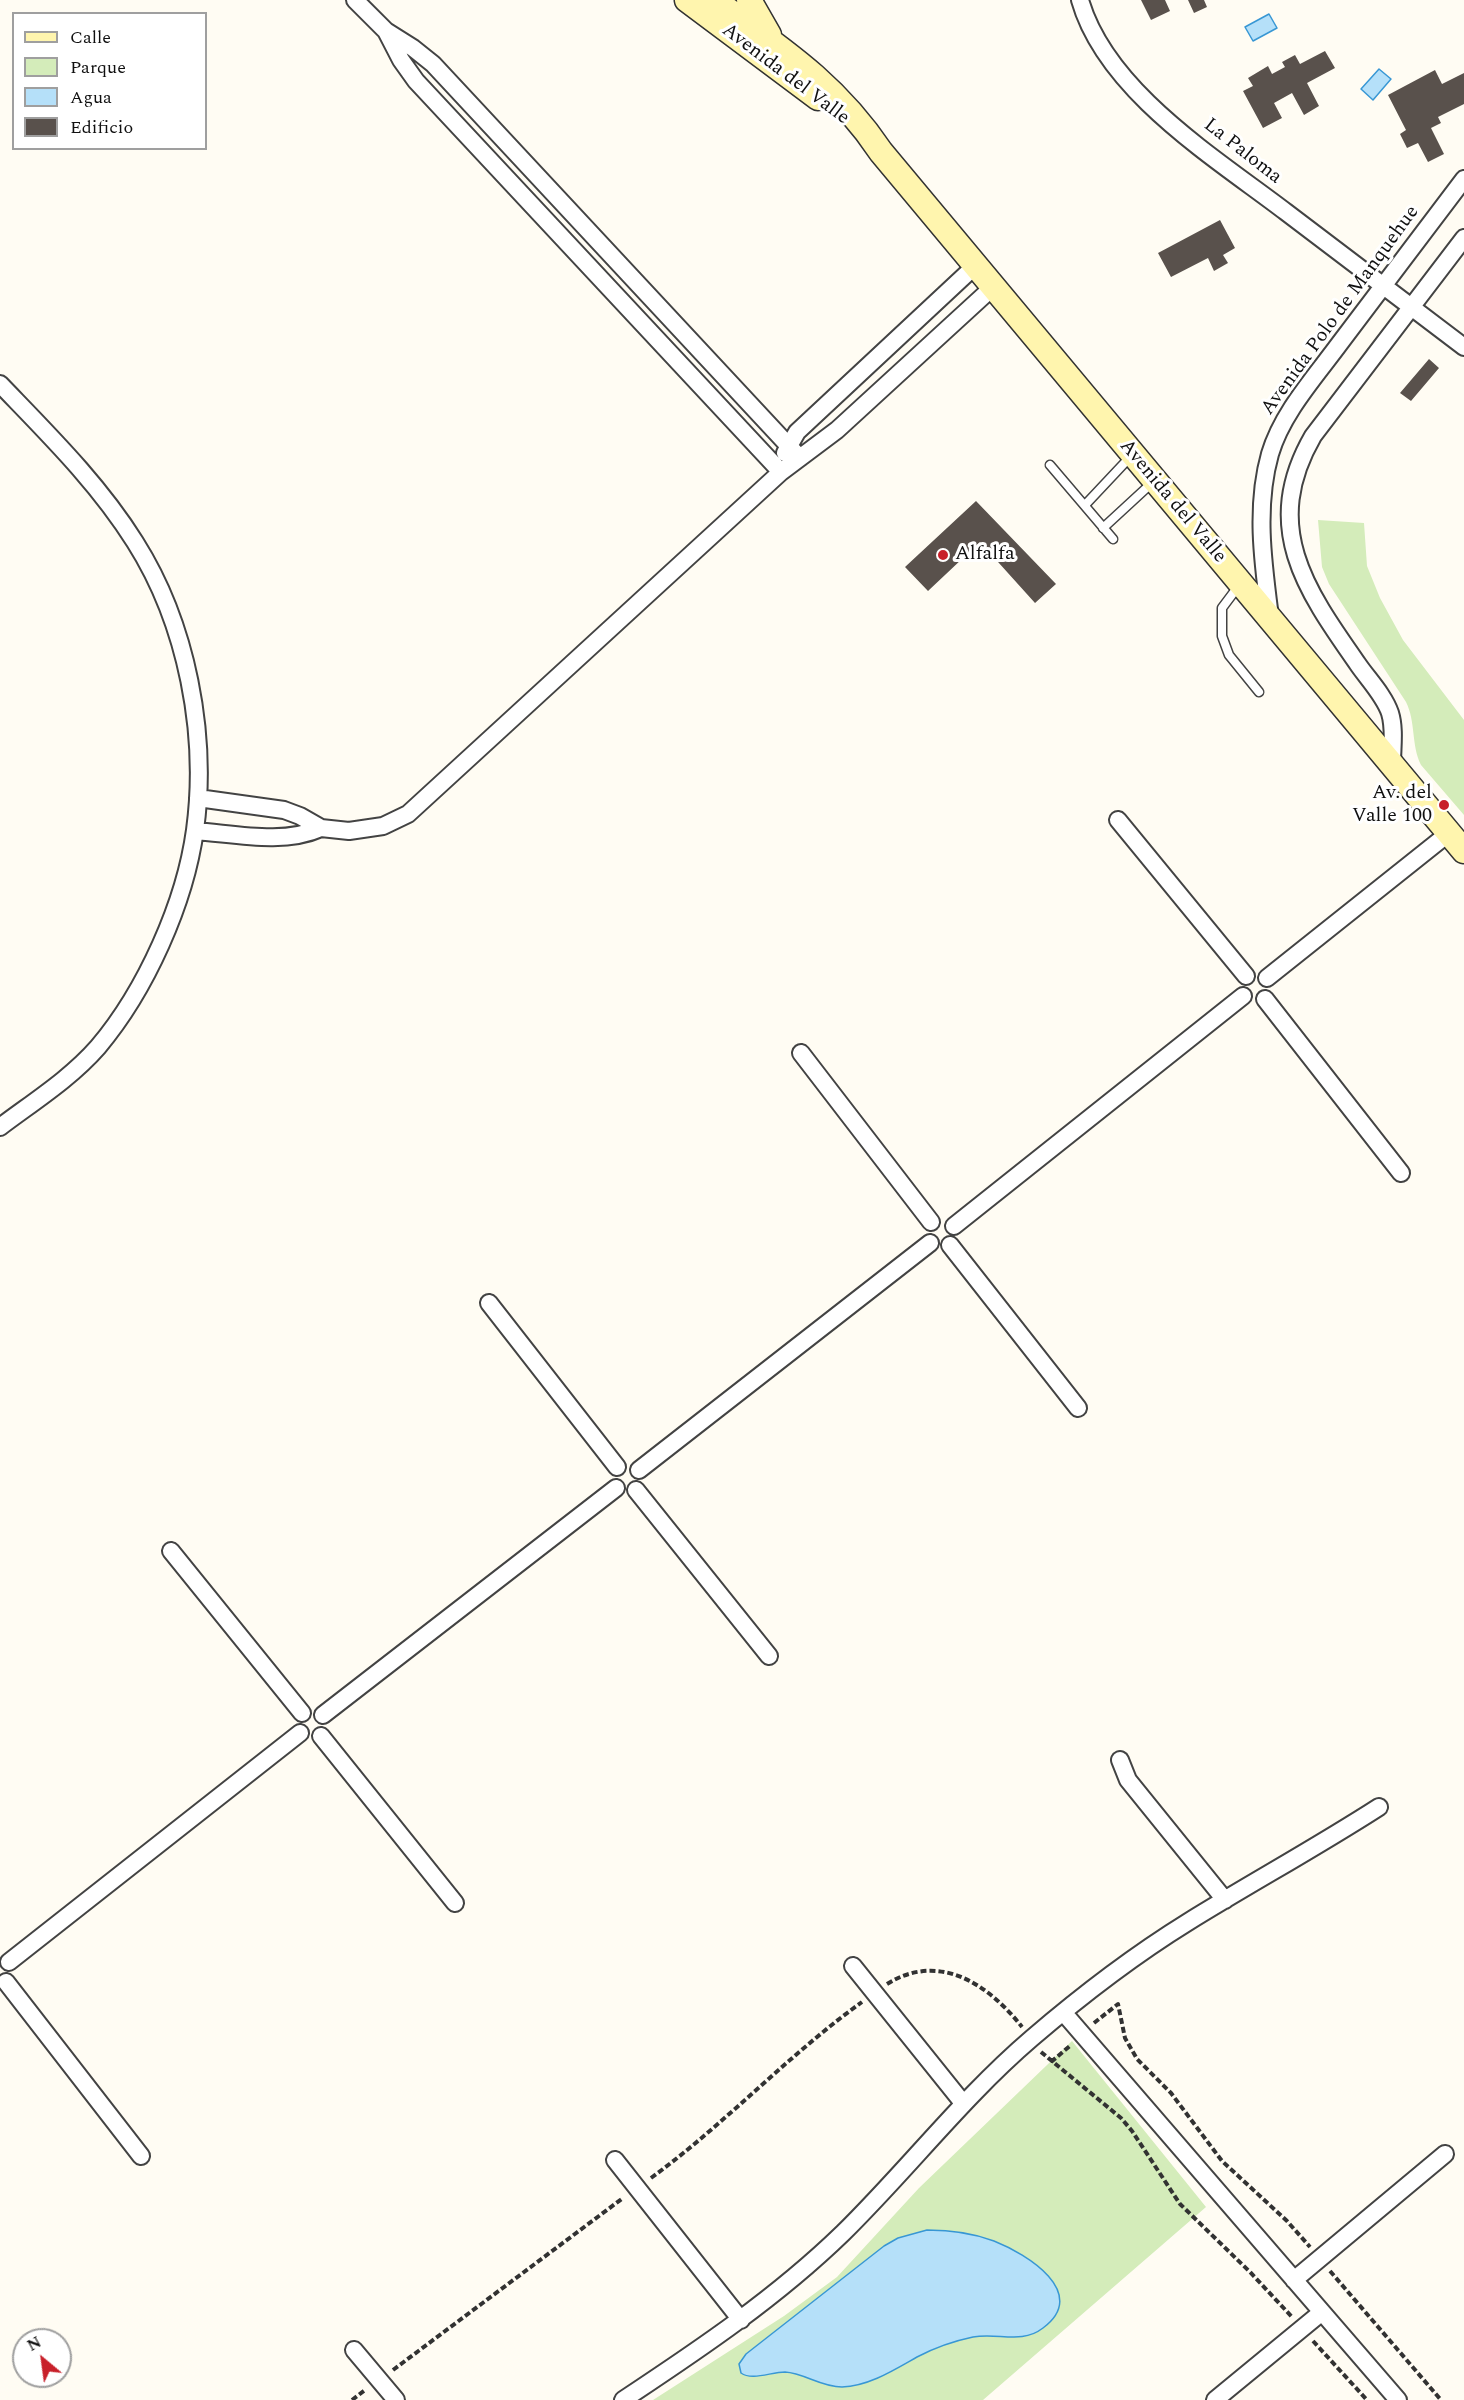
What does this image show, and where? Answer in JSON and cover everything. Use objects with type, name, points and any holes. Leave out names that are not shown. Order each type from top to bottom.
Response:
[{"type":"street","points":[[355,0],[386,32],[413,48],[433,64],[794,452]]},
{"type":"street","name":"Avenida del Valle","points":[[687,0],[828,106],[881,152]]},
{"type":"street","name":"Avenida del Valle","points":[[714,0],[805,67],[837,96],[975,266],[1457,842]]},
{"type":"street","points":[[749,0],[775,44]]},
{"type":"street","name":"La Paloma","points":[[1080,0],[1095,37],[1149,105],[1464,347]]},
{"type":"street","points":[[386,32],[401,60],[416,81],[781,472]]},
{"type":"street","name":"Avenida Polo de Manquehue","points":[[1270,618],[1262,545],[1262,507],[1266,473],[1274,442],[1312,380],[1464,179]]},
{"type":"street","points":[[1392,764],[1390,713],[1330,625],[1306,584],[1293,550],[1289,506],[1295,472],[1312,436],[1464,238]]},
{"type":"street","points":[[198,798],[284,810],[321,828],[349,831],[372,829],[396,821],[408,814],[781,472],[794,452],[797,432],[975,266]]},
{"type":"street","points":[[794,452],[837,430],[993,287]]},
{"type":"street","points":[[0,384],[89,480],[135,542],[150,569],[174,625],[192,697],[198,747],[198,798],[195,831],[181,886],[160,944],[135,992],[117,1021],[81,1064],[0,1127]]},
{"type":"street","points":[[1118,820],[1246,976]]},
{"type":"street","points":[[195,831],[288,837],[310,833],[321,828]]},
{"type":"street","points":[[1266,978],[1387,885],[1457,842]]},
{"type":"street","points":[[1254,973],[1266,978],[1270,987],[1265,999],[1256,1003],[1243,996],[1240,988],[1246,976],[1254,973]]},
{"type":"street","points":[[954,1226],[1243,996]]},
{"type":"street","points":[[1265,999],[1401,1173]]},
{"type":"street","points":[[801,1053],[931,1222]]},
{"type":"street","points":[[945,1219],[954,1226],[955,1238],[950,1245],[937,1248],[930,1244],[926,1230],[931,1222],[945,1219]]},
{"type":"street","points":[[639,1470],[930,1244]]},
{"type":"street","points":[[950,1245],[1078,1408]]},
{"type":"street","points":[[489,1303],[617,1467]]},
{"type":"street","points":[[627,1463],[639,1470],[641,1482],[636,1490],[628,1493],[616,1488],[612,1479],[617,1467],[627,1463]]},
{"type":"street","points":[[323,1715],[616,1488]]},
{"type":"street","points":[[636,1490],[769,1656]]},
{"type":"street","points":[[171,1551],[302,1713]]},
{"type":"street","points":[[315,1710],[323,1715],[326,1728],[321,1736],[312,1739],[300,1733],[297,1725],[302,1713],[315,1710]]},
{"type":"street","points":[[141,2156],[3,1984],[12,1970],[4,1959],[300,1733]]},
{"type":"street","points":[[321,1736],[455,1903]]},
{"type":"street","points":[[1120,1760],[1128,1780],[1225,1900]]},
{"type":"street","points":[[623,2400],[741,2320],[805,2268],[842,2234],[963,2103],[1013,2055],[1063,2012],[1124,1965],[1225,1900],[1379,1807]]},
{"type":"street","points":[[853,1966],[963,2103]]},
{"type":"street","points":[[1063,2012],[1398,2400]]},
{"type":"street","points":[[1294,2280],[1445,2154]]},
{"type":"street","points":[[615,2160],[741,2320]]},
{"type":"street","points":[[1215,2400],[1322,2312]]},
{"type":"street","points":[[354,2350],[396,2400]]},
{"type":"lane","points":[[1085,505],[1132,454]]},
{"type":"lane","points":[[1050,465],[1113,539]]},
{"type":"lane","points":[[1103,528],[1154,481]]},
{"type":"lane","points":[[1240,584],[1222,608],[1222,636],[1229,655],[1259,692]]},
{"type":"path","points":[[1118,2004],[1125,2038],[1137,2060],[1171,2093],[1222,2161],[1287,2221],[1441,2400]]},
{"type":"green space","points":[[1318,520],[1364,523],[1367,566],[1380,598],[1403,640],[1464,720],[1464,815],[1421,765],[1406,702],[1329,584],[1322,567]]},
{"type":"green space","points":[[1072,2041],[1206,2207],[983,2400],[653,2400],[784,2316],[837,2277],[919,2188]]},
{"type":"water","points":[[1269,14],[1277,28],[1253,41],[1245,27]]},
{"type":"water","points":[[1379,69],[1391,79],[1373,100],[1361,89]]},
{"type":"water","points":[[927,2230],[953,2231],[978,2236],[1022,2255],[1048,2276],[1057,2289],[1060,2301],[1056,2315],[1035,2333],[1018,2337],[982,2336],[959,2341],[937,2348],[881,2376],[852,2386],[834,2386],[785,2372],[756,2376],[741,2373],[739,2364],[746,2354],[884,2246],[898,2238]]},
{"type":"building","points":[[1141,0],[1165,0],[1170,11],[1151,20]]},
{"type":"building","points":[[1188,0],[1204,0],[1207,7],[1194,13]]},
{"type":"building","points":[[1325,51],[1335,68],[1307,83],[1319,106],[1304,115],[1292,93],[1274,103],[1282,118],[1263,128],[1243,91],[1253,86],[1248,78],[1268,66],[1272,74],[1285,67],[1282,62],[1295,55],[1300,64]]},
{"type":"building","points":[[1435,70],[1442,84],[1464,73],[1464,104],[1438,117],[1441,123],[1431,128],[1444,154],[1428,162],[1418,143],[1407,148],[1400,134],[1406,130],[1388,95]]},
{"type":"building","points":[[1220,220],[1235,248],[1223,255],[1228,263],[1214,271],[1208,258],[1171,277],[1158,253]]},
{"type":"building","points":[[1429,359],[1439,368],[1411,401],[1400,393]]},
{"type":"building","name":"Alfalfa","points":[[976,501],[1056,584],[1035,603],[980,542],[928,591],[905,567]]},
{"type":"place","name":"Alfalfa","points":[[943,555]]},
{"type":"place","name":"Av. del Valle 100","points":[[1444,805]]}]
